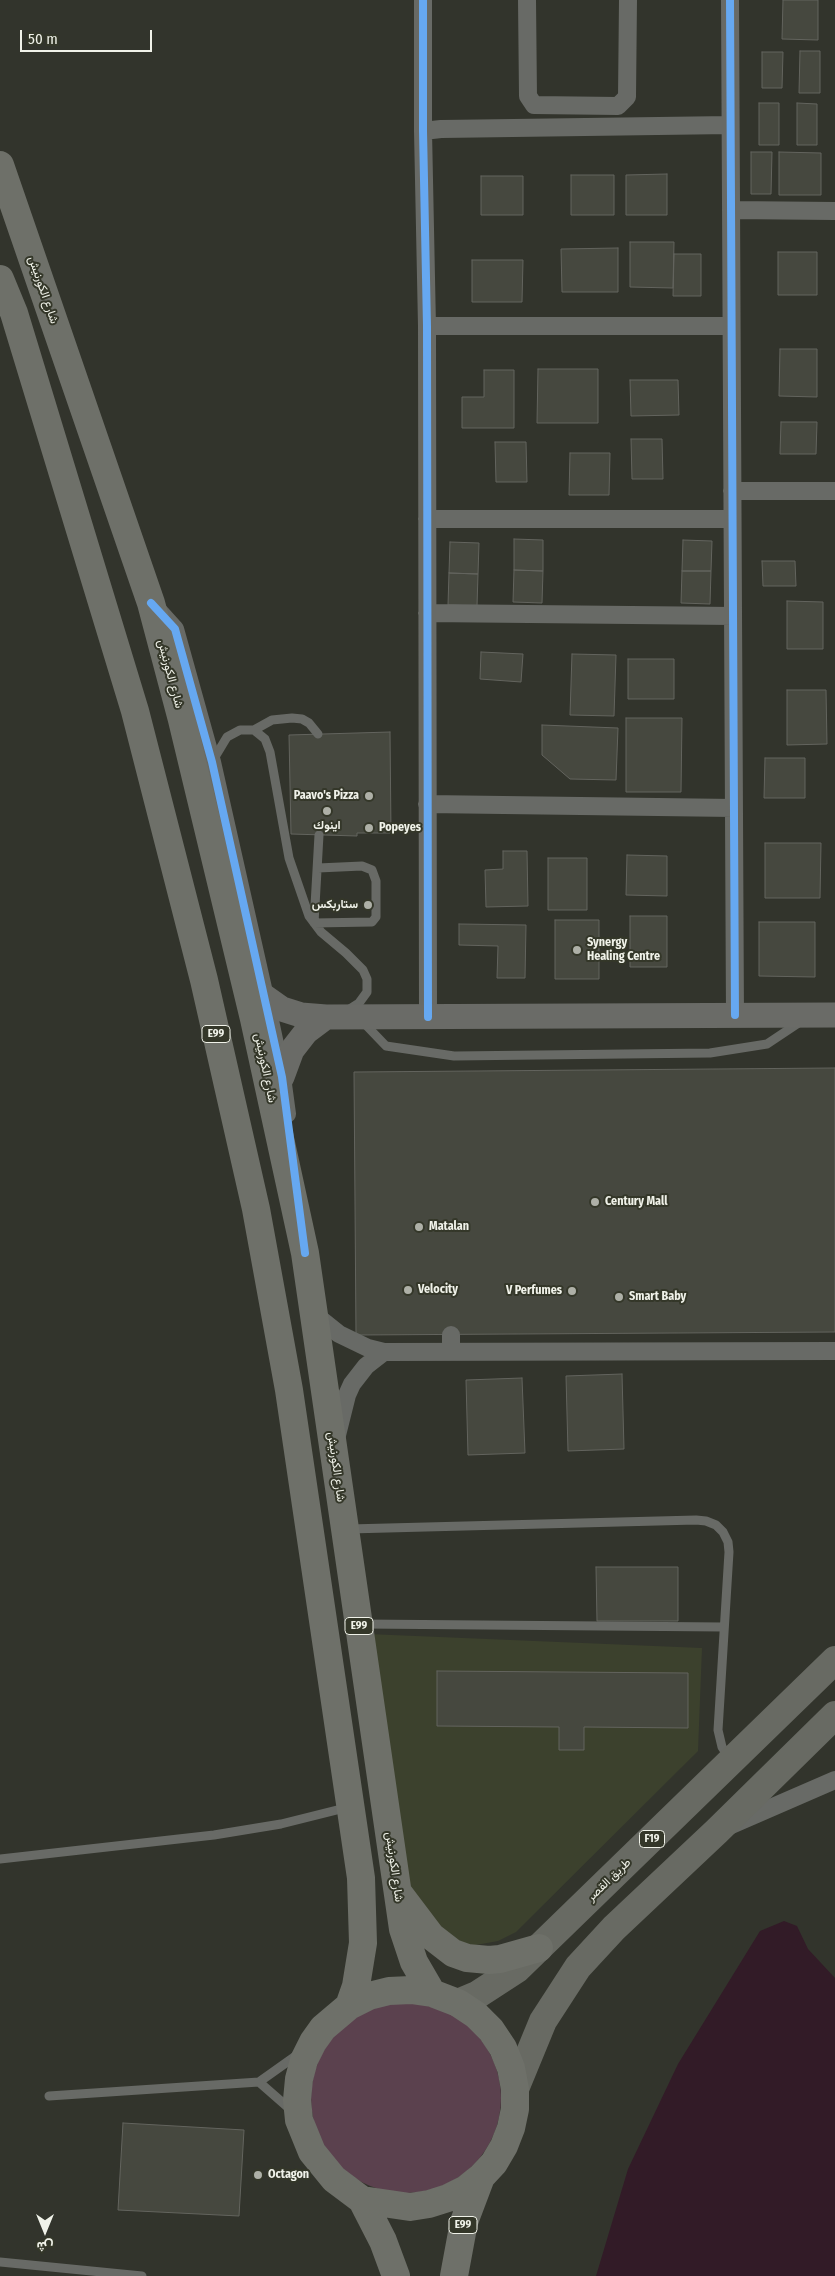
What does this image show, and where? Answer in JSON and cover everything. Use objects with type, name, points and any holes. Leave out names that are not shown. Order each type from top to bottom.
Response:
[{"type":"highway","name":"شارع الكورنيش","points":[[0,164],[151,603],[182,720],[254,1019],[305,1253],[398,1892],[408,1946],[414,1962],[432,1993]]},
{"type":"highway","name":"E99","points":[[0,279],[14,313],[135,711],[206,990],[256,1208],[289,1390],[352,1807],[364,1921],[360,1964],[349,2006]]},
{"type":"highway","points":[[398,1892],[431,1936],[454,1953],[466,1958],[489,1960],[511,1957],[539,1948]]},
{"type":"highway","points":[[411,1990],[432,1993],[458,2003],[476,2015],[491,2030],[503,2048],[511,2068],[515,2089],[515,2109],[511,2128],[504,2146],[494,2163],[466,2189],[448,2198],[410,2207],[390,2206],[362,2200],[334,2179],[322,2167],[312,2152],[299,2120],[297,2100],[299,2079],[304,2060],[313,2042],[329,2022],[349,2006],[369,1996],[390,1991],[411,1990]]},
{"type":"highway","name":"E99","points":[[454,2276],[464,2222],[481,2177]]},
{"type":"highway","points":[[362,2200],[383,2241],[396,2276]]},
{"type":"main road","name":"طريق القصر","points":[[458,2003],[499,1982],[539,1948],[835,1660]]},
{"type":"main road","points":[[515,2089],[543,2021],[578,1966],[614,1928],[835,1716]]},
{"type":"street","points":[[423,0],[423,131],[427,326],[428,1016]]},
{"type":"street","points":[[527,0],[528,96],[534,105],[618,106],[627,97],[628,0]]},
{"type":"street","points":[[730,0],[735,1015]]},
{"type":"street","points":[[423,131],[441,129],[730,125]]},
{"type":"street","points":[[731,210],[835,211]]},
{"type":"street","points":[[427,326],[731,326]]},
{"type":"street","points":[[732,491],[835,491]]},
{"type":"street","points":[[427,518],[732,519]]},
{"type":"street","points":[[151,603],[175,629],[212,762],[282,1077],[305,1253]]},
{"type":"street","points":[[427,613],[733,616]]},
{"type":"street","points":[[427,804],[734,808]]},
{"type":"street","points":[[265,997],[282,1009],[301,1015],[326,1017],[835,1015]]},
{"type":"street","points":[[282,1077],[292,1050],[306,1032],[326,1017]]},
{"type":"street","points":[[314,1314],[339,1334],[361,1345],[384,1352],[451,1343],[835,1351]]},
{"type":"street","points":[[334,1449],[345,1400],[352,1384],[366,1366],[384,1352]]},
{"type":"street","points":[[717,1831],[835,1780]]},
{"type":"lane","points":[[212,762],[227,737],[240,730],[254,730],[272,720],[302,719],[309,723],[318,734]]},
{"type":"lane","points":[[254,730],[265,739],[270,752],[289,858],[309,916],[321,932],[363,970],[367,979],[367,992],[359,1003],[349,1010],[326,1017]]},
{"type":"lane","points":[[314,923],[319,835]]},
{"type":"lane","points":[[314,923],[366,923],[372,922],[376,917],[376,881],[372,870],[362,866],[318,868]]},
{"type":"lane","points":[[358,1017],[386,1046],[454,1056],[710,1053],[767,1044],[810,1015]]},
{"type":"lane","points":[[345,1529],[706,1521],[716,1525],[723,1532],[728,1542],[718,1730],[722,1747],[732,1761]]},
{"type":"lane","points":[[359,1624],[724,1627]]},
{"type":"lane","points":[[0,1858],[214,1835],[281,1824],[352,1807]]},
{"type":"lane","points":[[49,2096],[259,2082],[313,2042]]},
{"type":"lane","points":[[259,2082],[285,2103],[299,2120]]},
{"type":"lane","points":[[0,2262],[142,2276]]},
{"type":"shaded area","points":[[368,1634],[702,1648],[698,1751],[516,1932],[498,1941],[476,1945],[455,1944],[410,1896]]},
{"type":"shaded area","points":[[784,1921],[797,1926],[808,1949],[835,1978],[835,2276],[596,2276],[628,2169],[678,2064],[760,1931]]},
{"type":"shaded area","points":[[406,2003],[442,2010],[459,2019],[473,2031],[485,2045],[494,2062],[501,2098],[494,2134],[485,2151],[473,2165],[459,2177],[442,2186],[406,2193],[370,2186],[353,2177],[339,2165],[327,2151],[318,2134],[311,2098],[318,2062],[327,2045],[339,2031],[353,2019],[370,2010]]},
{"type":"building","points":[[783,0],[818,0],[818,40],[782,39]]},
{"type":"building","points":[[800,51],[820,51],[820,93],[799,93]]},
{"type":"building","points":[[762,52],[783,52],[782,88],[762,88]]},
{"type":"building","points":[[759,103],[779,103],[779,145],[759,145]]},
{"type":"building","points":[[797,103],[817,104],[817,145],[797,145]]},
{"type":"building","points":[[751,152],[772,152],[771,194],[751,194]]},
{"type":"building","points":[[779,152],[821,153],[821,195],[779,195]]},
{"type":"building","points":[[667,174],[667,215],[626,215],[626,175]]},
{"type":"building","points":[[571,175],[614,175],[614,215],[571,215]]},
{"type":"building","points":[[481,176],[523,176],[523,215],[481,215]]},
{"type":"building","points":[[630,242],[674,242],[673,288],[630,287]]},
{"type":"building","points":[[618,248],[618,292],[562,292],[561,249]]},
{"type":"building","points":[[778,252],[817,252],[817,295],[778,295]]},
{"type":"building","points":[[674,254],[701,254],[701,296],[673,296]]},
{"type":"building","points":[[472,260],[523,260],[522,302],[472,302]]},
{"type":"building","points":[[780,349],[817,349],[817,397],[779,396]]},
{"type":"building","points":[[538,369],[598,369],[598,423],[537,423]]},
{"type":"building","points":[[484,370],[514,370],[514,428],[462,428],[462,397],[484,397]]},
{"type":"building","points":[[630,380],[678,380],[679,415],[631,416]]},
{"type":"building","points":[[781,422],[817,422],[816,454],[780,454]]},
{"type":"building","points":[[631,439],[662,439],[663,479],[632,479]]},
{"type":"building","points":[[495,442],[526,442],[527,482],[496,482]]},
{"type":"building","points":[[570,453],[610,453],[609,495],[569,495]]},
{"type":"building","points":[[514,539],[543,540],[543,571],[514,570]]},
{"type":"building","points":[[683,540],[712,541],[711,571],[682,571]]},
{"type":"building","points":[[450,542],[479,543],[478,574],[449,573]]},
{"type":"building","points":[[762,561],[795,561],[796,586],[763,586]]},
{"type":"building","points":[[514,570],[543,571],[542,603],[513,602]]},
{"type":"building","points":[[682,571],[711,571],[710,604],[681,603]]},
{"type":"building","points":[[449,573],[478,574],[477,606],[448,605]]},
{"type":"building","points":[[787,601],[823,602],[823,649],[787,649]]},
{"type":"building","points":[[481,652],[523,654],[521,682],[480,679]]},
{"type":"building","points":[[572,654],[616,655],[614,716],[570,715]]},
{"type":"building","points":[[628,659],[674,659],[674,699],[628,699]]},
{"type":"building","points":[[787,690],[826,690],[827,744],[787,745]]},
{"type":"building","points":[[626,718],[682,718],[681,792],[626,792]]},
{"type":"building","points":[[542,725],[618,728],[616,780],[570,779],[542,755]]},
{"type":"building","points":[[390,732],[391,833],[357,833],[357,836],[291,834],[289,735]]},
{"type":"building","points":[[765,758],[805,758],[805,798],[764,798]]},
{"type":"building","points":[[765,843],[821,843],[820,898],[765,898]]},
{"type":"building","points":[[503,851],[527,851],[528,906],[486,907],[485,870],[503,869]]},
{"type":"building","points":[[627,855],[667,856],[667,896],[626,895]]},
{"type":"building","points":[[548,858],[587,858],[587,910],[548,910]]},
{"type":"building","points":[[630,916],[667,916],[667,967],[630,967]]},
{"type":"building","name":"Synergy Healing Centre","points":[[555,920],[599,920],[599,979],[555,979]]},
{"type":"building","points":[[759,922],[815,922],[815,977],[759,976]]},
{"type":"building","points":[[459,924],[526,925],[525,978],[497,978],[498,946],[459,945]]},
{"type":"building","name":"Century Mall","points":[[835,1068],[835,1332],[356,1335],[354,1072]]},
{"type":"building","points":[[622,1374],[624,1449],[568,1451],[566,1376]]},
{"type":"building","points":[[522,1378],[525,1453],[468,1455],[466,1380]]},
{"type":"building","points":[[596,1567],[678,1567],[678,1621],[597,1621]]},
{"type":"building","points":[[437,1671],[688,1673],[688,1728],[584,1727],[584,1750],[559,1750],[559,1727],[437,1726]]},
{"type":"building","points":[[123,2123],[244,2130],[239,2216],[118,2210]]},
{"type":"cycle path","points":[[423,0],[423,131],[427,326],[428,1017]]},
{"type":"cycle path","points":[[730,0],[735,1015]]},
{"type":"cycle path","points":[[151,603],[175,629],[212,762],[282,1077],[305,1253]]},
{"type":"place","name":"Paavo's Pizza","points":[[369,796]]},
{"type":"place","name":"اينوك","points":[[327,811]]},
{"type":"place","name":"Popeyes","points":[[369,828]]},
{"type":"place","name":"ستاربكس","points":[[368,905]]},
{"type":"place","name":"Synergy Healing Centre","points":[[577,950]]},
{"type":"place","name":"Century Mall","points":[[595,1202]]},
{"type":"place","name":"Matalan","points":[[419,1227]]},
{"type":"place","name":"Velocity","points":[[408,1290]]},
{"type":"place","name":"V Perfumes","points":[[572,1291]]},
{"type":"place","name":"Smart Baby","points":[[619,1297]]},
{"type":"place","name":"Octagon","points":[[258,2175]]}]
